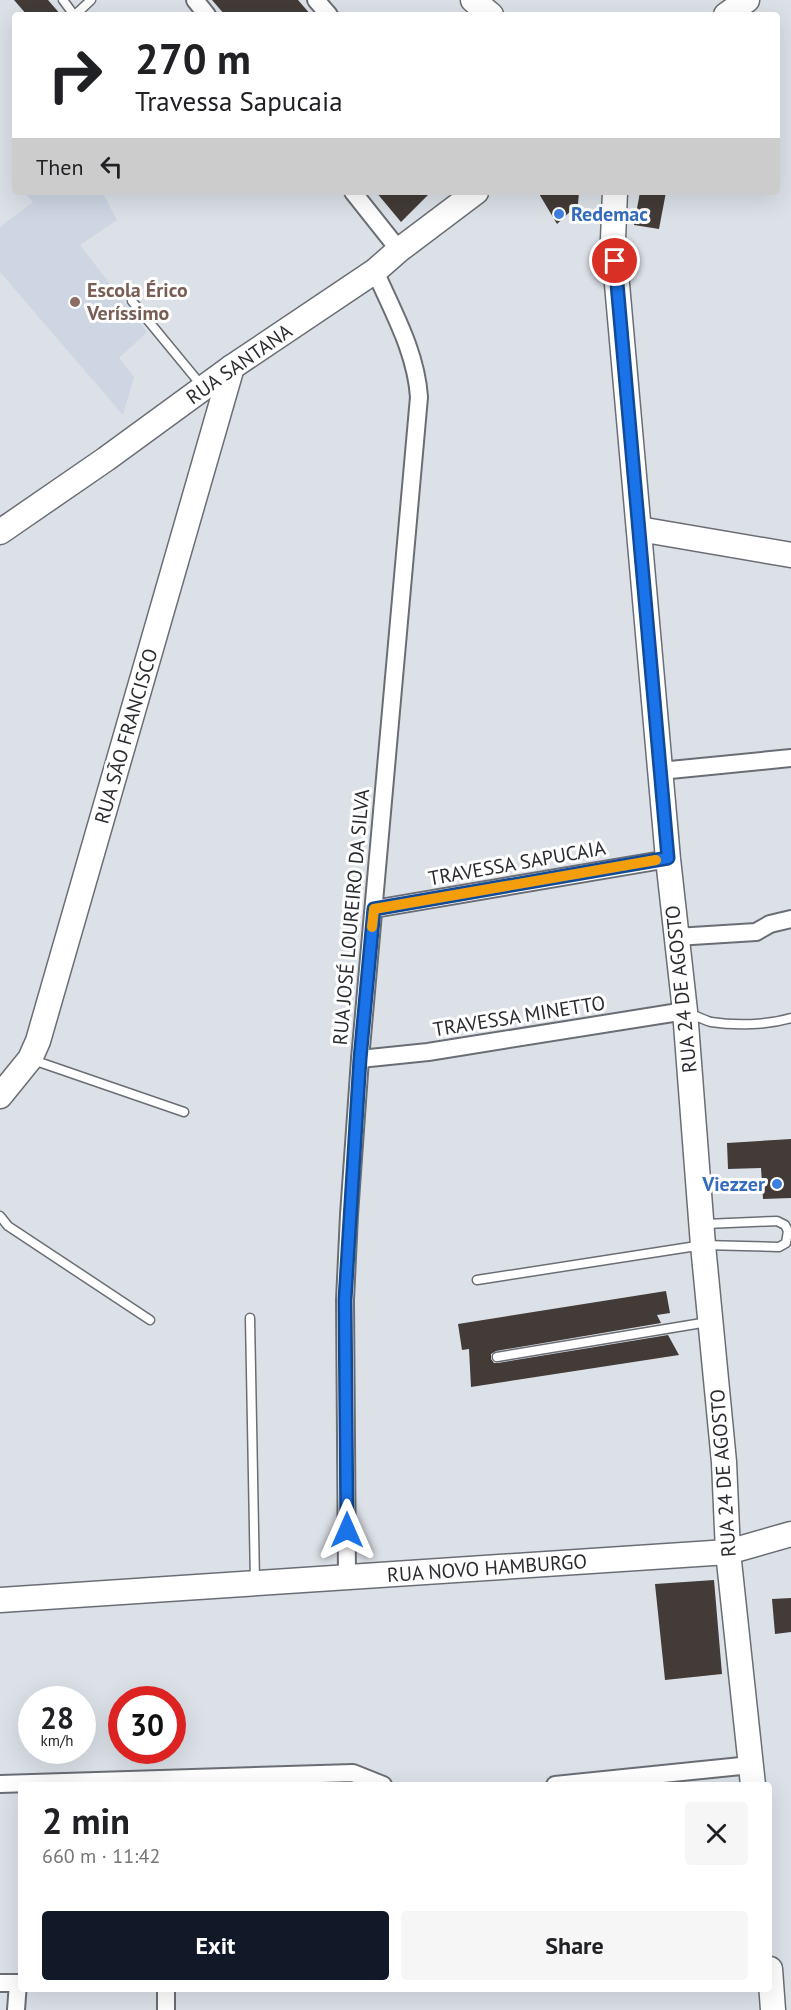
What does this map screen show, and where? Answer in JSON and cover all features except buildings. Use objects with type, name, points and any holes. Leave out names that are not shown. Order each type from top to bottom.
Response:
[{"type":"main road","points":[[473,0],[487,12]]},
{"type":"main road","points":[[730,12],[747,0]]},
{"type":"main road","name":"RUA SANTANA","points":[[0,532],[106,459],[232,367],[375,271],[472,195]]},
{"type":"main road","name":"RUA 24 DE AGOSTO","points":[[615,195],[613,239],[668,858],[685,1011],[702,1235],[724,1462],[728,1552],[752,1775]]},
{"type":"main road","name":"RUA SÃO FRANCISCO","points":[[0,1096],[30,1059],[38,1041],[232,367]]},
{"type":"main road","points":[[639,529],[791,555]]},
{"type":"main road","name":"RUA NOVO HAMBURGO","points":[[0,1600],[728,1552],[791,1534]]},
{"type":"main road","points":[[771,1992],[773,2010]]},
{"type":"street","points":[[195,0],[205,12]]},
{"type":"street","points":[[316,0],[326,12]]},
{"type":"street","points":[[354,195],[399,250]]},
{"type":"street","name":"RUA JOSÉ LOUREIRO DA SILVA","points":[[347,1577],[345,1300],[360,1059],[419,397],[418,375],[409,348],[375,271]]},
{"type":"street","points":[[660,771],[791,758]]},
{"type":"street","name":"TRAVESSA SAPUCAIA","points":[[374,909],[668,858]]},
{"type":"street","points":[[676,937],[709,933],[756,932],[770,924],[791,919]]},
{"type":"street","name":"TRAVESSA MINETTO","points":[[360,1059],[428,1052],[685,1011]]},
{"type":"street","points":[[64,1782],[353,1773],[376,1782]]},
{"type":"street","points":[[614,1782],[752,1775]]},
{"type":"street","points":[[0,1784],[18,1783]]},
{"type":"street","points":[[0,1983],[18,1983]]},
{"type":"street","points":[[16,2010],[18,1992]]},
{"type":"street","points":[[166,1992],[166,2010]]},
{"type":"lane","points":[[77,12],[91,0]]},
{"type":"lane","points":[[132,301],[204,388]]},
{"type":"lane","points":[[685,1011],[709,1022],[757,1024],[791,1018]]},
{"type":"lane","points":[[30,1059],[184,1112]]},
{"type":"lane","points":[[0,1216],[8,1226],[150,1320]]},
{"type":"lane","points":[[477,1280],[702,1235],[777,1221],[785,1225],[788,1237],[786,1243],[779,1246],[702,1235]]},
{"type":"lane","points":[[250,1318],[255,1582]]},
{"type":"lane","points":[[497,1357],[711,1321]]},
{"type":"shaded area","name":"Escola Érico Veríssimo","points":[[27,195],[104,195],[117,220],[80,245],[147,332],[119,358],[134,377],[123,415],[0,272],[0,227],[33,202]]},
{"type":"slow traffic","points":[[372,927],[374,909],[656,860]]},
{"type":"place","name":"Redemac","points":[[559,214]]},
{"type":"place","name":"Escola Érico Veríssimo","points":[[75,302]]},
{"type":"place","name":"Viezzer","points":[[777,1184]]},
{"type":"route","points":[[347,1530],[345,1300],[360,1059],[374,909],[668,858],[615,261]]}]
